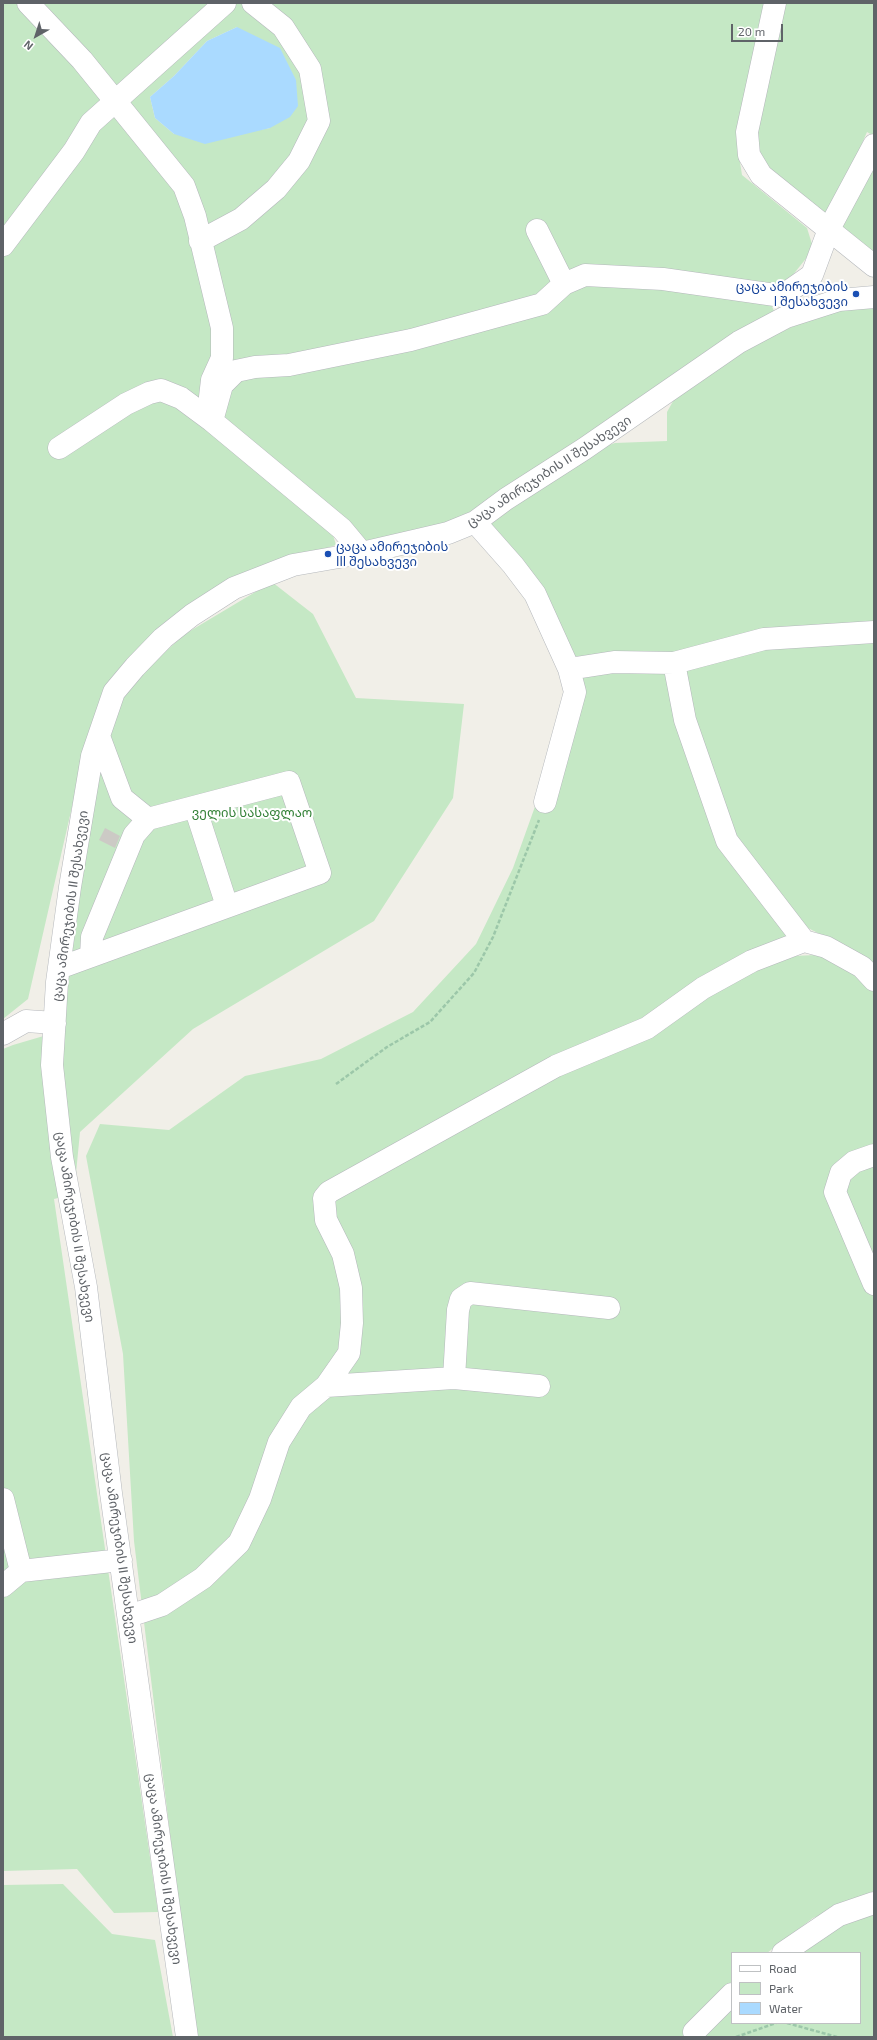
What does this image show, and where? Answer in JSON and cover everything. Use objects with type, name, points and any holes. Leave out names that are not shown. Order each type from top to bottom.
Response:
[{"type":"street","points":[[28,3],[82,60],[184,186],[195,216],[222,328],[222,358],[212,380],[208,405],[212,421]]},
{"type":"street","points":[[3,245],[74,151],[91,123],[225,3]]},
{"type":"street","points":[[200,241],[240,218],[276,189],[299,161],[319,122],[310,70],[283,27],[253,3]]},
{"type":"street","points":[[775,3],[746,132],[749,155],[761,175],[874,266]]},
{"type":"street","points":[[212,421],[222,385],[236,371],[254,367],[289,365],[410,340],[542,304],[564,284],[585,275],[663,279],[782,296],[812,275],[829,229],[874,145]]},
{"type":"street","points":[[537,230],[564,284]]},
{"type":"street","points":[[782,296],[786,317]]},
{"type":"street","name":"ცაცა ამირეჯიბის II შესახვევი","points":[[188,2037],[121,1560],[86,1287],[62,1157],[52,1065],[59,968],[70,887],[92,756],[114,692],[135,667],[163,638],[192,615],[234,588],[293,565],[362,553],[448,533],[475,522],[506,499],[584,449],[739,342],[786,317],[839,300],[874,297]]},
{"type":"street","points":[[59,448],[126,404],[149,393],[161,390],[181,398],[212,421],[342,529],[362,553]]},
{"type":"street","points":[[475,522],[513,565],[535,594],[569,668],[575,692],[545,802]]},
{"type":"street","points":[[569,668],[614,662],[674,663],[764,639],[874,632]]},
{"type":"street","points":[[674,663],[685,720],[727,841],[804,941]]},
{"type":"street","points":[[99,736],[122,798],[148,819]]},
{"type":"street","points":[[59,968],[320,873],[289,782],[148,819],[134,835],[92,937],[91,956]]},
{"type":"street","points":[[195,807],[227,906]]},
{"type":"street","points":[[129,1616],[162,1605],[204,1578],[239,1543],[260,1499],[279,1442],[301,1407],[326,1386],[349,1353],[352,1323],[352,1288],[343,1254],[326,1220],[324,1198],[329,1192],[556,1066],[647,1028],[703,988],[752,961],[804,941],[826,947],[862,967],[874,980]]},
{"type":"street","points":[[3,1034],[26,1021],[55,1023]]},
{"type":"street","points":[[874,1155],[854,1162],[842,1173],[835,1192],[874,1284]]},
{"type":"street","points":[[454,1378],[458,1310],[461,1299],[470,1294],[609,1308]]},
{"type":"street","points":[[326,1386],[454,1378],[539,1386]]},
{"type":"street","points":[[3,1499],[21,1571]]},
{"type":"street","points":[[3,1586],[21,1571],[121,1560]]},
{"type":"street","points":[[784,1952],[839,1915],[874,1903]]},
{"type":"street","points":[[694,2032],[731,1995]]},
{"type":"path","points":[[336,1084],[387,1047],[430,1022],[474,973],[492,937],[545,802]]},
{"type":"path","points":[[736,2037],[773,2024]]},
{"type":"path","points":[[791,2024],[837,2037]]},
{"type":"green space","points":[[3,3],[767,3],[738,150],[742,175],[807,228],[812,244],[808,256],[792,276],[778,286],[573,268],[539,299],[397,338],[239,364],[210,412],[180,391],[145,402],[165,399],[178,405],[330,525],[336,545],[256,571],[153,634],[77,785],[28,999],[3,1019]],"holes":[[[237,27],[270,128],[247,132],[174,134],[155,118],[150,97],[174,76],[207,41]]]},
{"type":"green space","points":[[784,3],[874,3],[874,136],[867,132],[828,222],[765,172],[753,149]]},
{"type":"green space","points":[[874,157],[874,253],[839,228]]},
{"type":"green space","points":[[597,279],[769,300],[774,311],[457,523],[368,545],[225,426],[223,397],[229,384],[564,295]]},
{"type":"green space","points":[[874,303],[874,625],[675,657],[584,660],[571,654],[490,524],[587,453],[615,443],[667,441],[667,412],[676,396],[747,348],[826,311]]},
{"type":"green space","name":"ველის სასაფლაო","points":[[272,582],[313,614],[356,698],[464,704],[453,798],[374,921],[193,1029],[80,1132],[74,1194],[54,1199],[158,1912],[114,1913],[77,1869],[3,1871],[3,1049],[64,1030],[66,947],[112,712],[146,669],[185,634]]},
{"type":"green space","points":[[874,635],[874,970],[857,953],[808,928],[734,842],[695,725],[684,667],[762,649]]},
{"type":"green space","points":[[662,671],[670,680],[693,765],[793,933],[716,986],[793,956],[816,955],[848,966],[874,991],[874,1149],[831,1195],[874,1297],[874,1894],[813,1918],[768,1952],[731,1952],[731,1982],[685,2033],[687,2037],[195,2037],[134,1541],[123,1354],[86,1156],[100,1124],[169,1130],[245,1076],[321,1059],[413,1012],[476,944],[513,868],[581,678],[590,672]]},
{"type":"green space","points":[[874,1165],[874,1267],[844,1196],[847,1181],[853,1173]]},
{"type":"green space","points":[[63,1884],[112,1934],[155,1940],[173,2037],[3,2037],[3,1885]]},
{"type":"green space","points":[[874,1909],[874,2037],[702,2037],[731,2009],[731,2024],[861,2024],[861,1952],[795,1952],[864,1913]]},
{"type":"water","points":[[237,27],[280,48],[296,80],[298,106],[290,117],[270,128],[205,144],[174,134],[155,118],[150,97],[174,76],[207,41]]},
{"type":"building","points":[[105,828],[120,836],[115,848],[99,840]]},
{"type":"place","name":"ცაცა ამირეჯიბის I შესახვევი","points":[[856,294]]},
{"type":"place","name":"ცაცა ამირეჯიბის III შესახვევი","points":[[328,554]]}]
